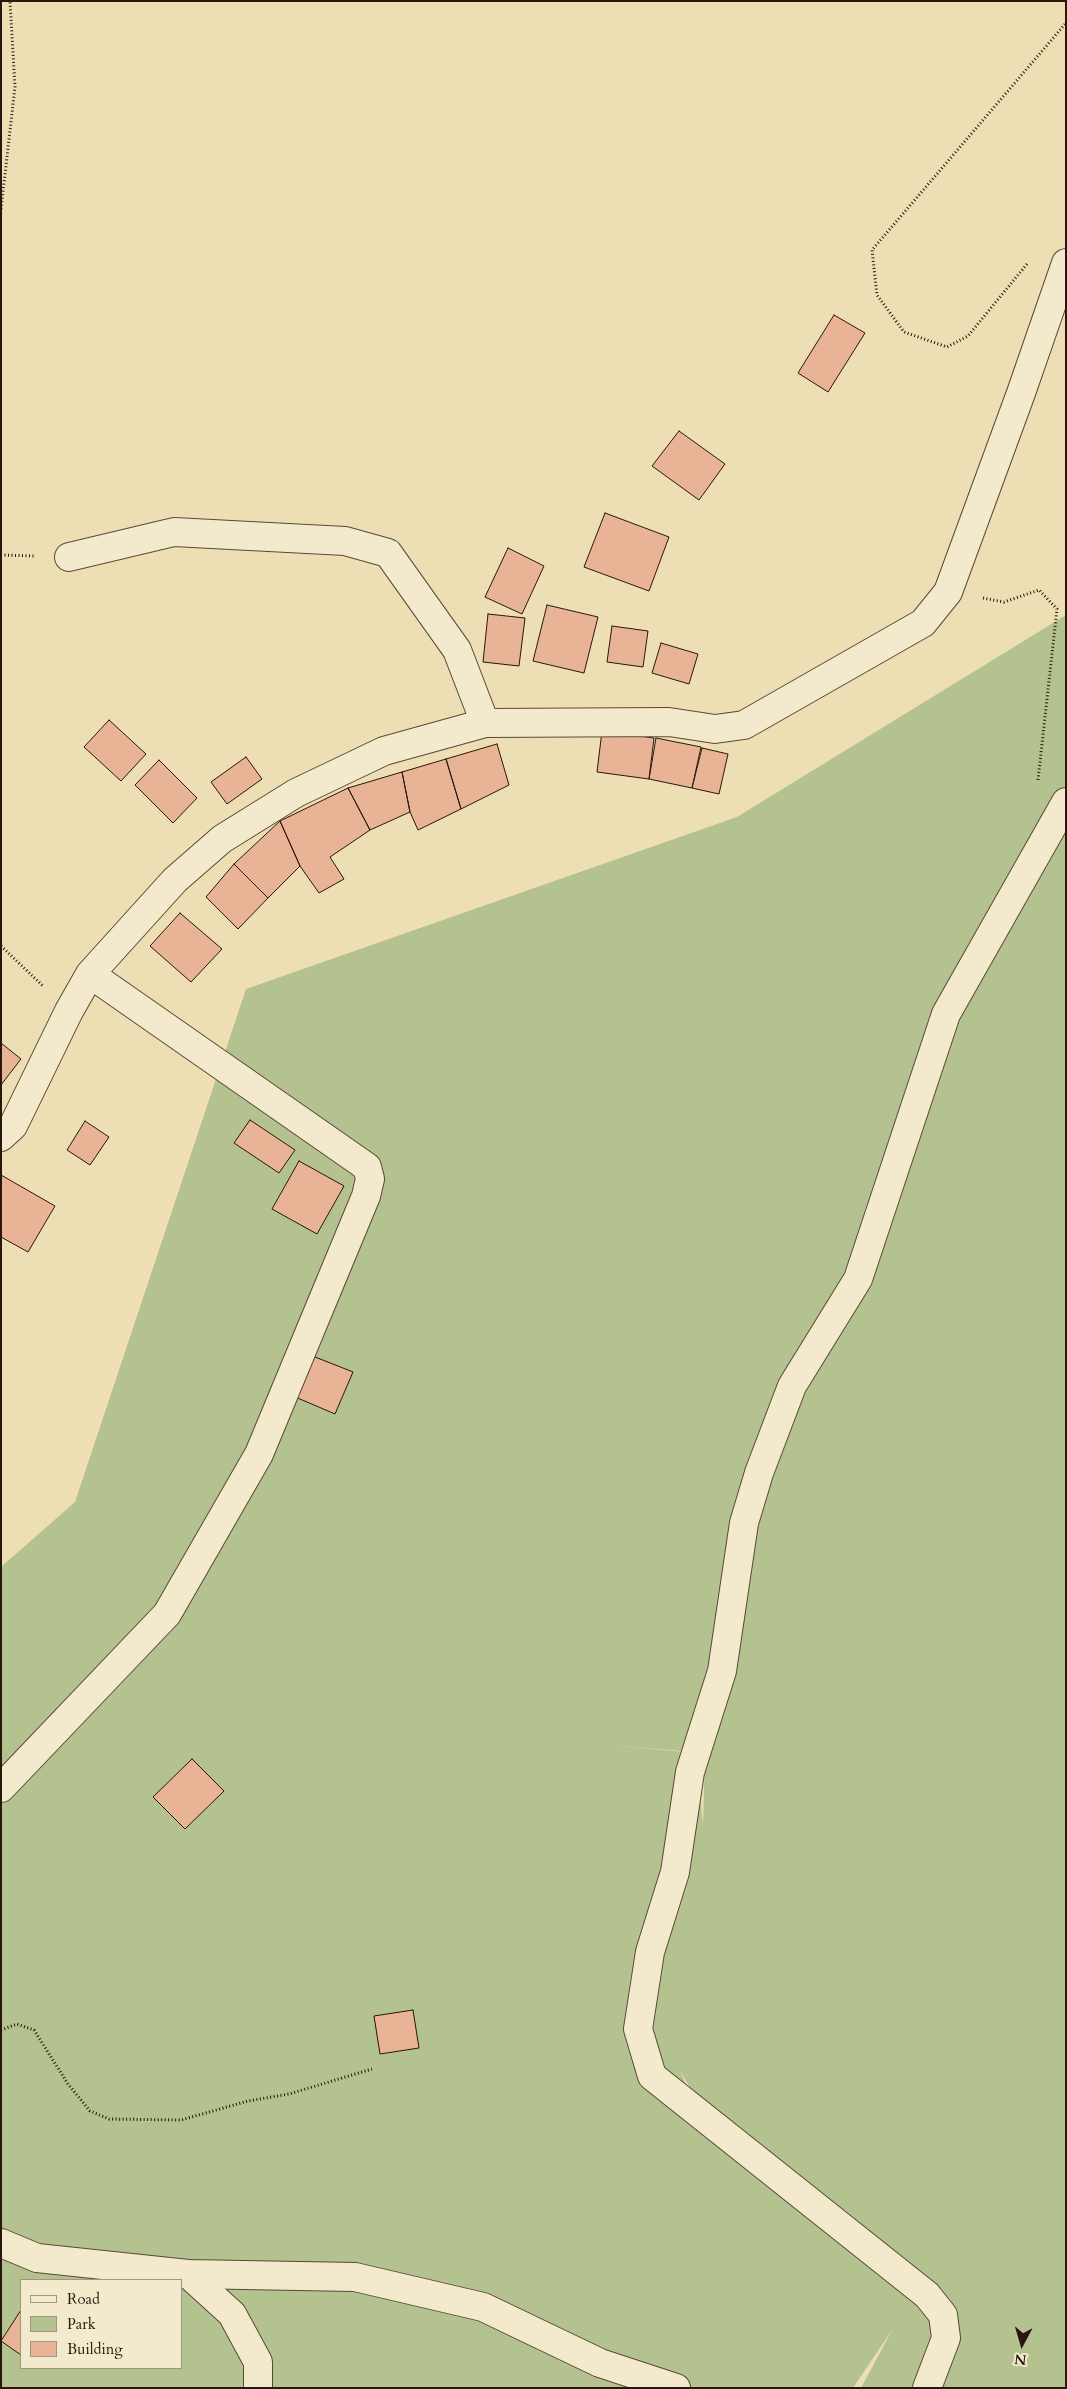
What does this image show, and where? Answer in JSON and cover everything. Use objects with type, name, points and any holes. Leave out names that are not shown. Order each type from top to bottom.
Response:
[{"type":"street","points":[[1,1137],[13,1126],[69,1011],[90,974],[175,880],[230,834],[296,793],[384,751],[485,723],[668,722],[715,729],[744,725],[923,623],[948,592],[1022,394],[1066,263]]},
{"type":"street","points":[[69,557],[174,532],[345,541],[388,553],[457,650],[485,723]]},
{"type":"street","points":[[927,2388],[946,2338],[943,2315],[927,2295],[652,2076],[638,2029],[650,1952],[675,1872],[690,1772],[722,1671],[744,1524],[759,1473],[792,1386],[858,1279],[946,1014],[1066,802]]},
{"type":"street","points":[[1,1788],[167,1614],[259,1454],[366,1196],[370,1179],[367,1167],[90,974]]},
{"type":"street","points":[[1,2244],[37,2258],[188,2274],[355,2277],[483,2307],[600,2363],[676,2388]]},
{"type":"street","points":[[188,2274],[232,2314],[258,2362],[258,2388]]},
{"type":"path","points":[[1,209],[15,87],[10,1]]},
{"type":"path","points":[[1028,262],[968,336],[947,347],[904,332],[877,295],[872,250],[1066,23]]},
{"type":"path","points":[[948,592],[1004,602],[1039,590],[1057,609],[1037,790]]},
{"type":"path","points":[[1,946],[69,1011]]},
{"type":"path","points":[[1,2030],[17,2024],[34,2030],[68,2084],[90,2112],[109,2119],[181,2120],[248,2101],[289,2094],[372,2069]]},
{"type":"green space","points":[[1066,615],[1066,2388],[861,2388],[892,2330],[853,2388],[1,2388],[1,1567],[75,1502],[246,989],[737,817]],"holes":[[[608,1745],[705,1753],[703,1825],[696,1753]],[[680,2070],[697,2100],[860,2259],[697,2111]]]},
{"type":"building","points":[[834,315],[865,333],[828,392],[798,373]]},
{"type":"building","points":[[679,431],[725,464],[699,500],[652,466]]},
{"type":"building","points":[[605,513],[669,537],[649,591],[584,567]]},
{"type":"building","points":[[508,548],[544,566],[522,614],[485,597]]},
{"type":"building","points":[[547,605],[598,617],[584,673],[533,661]]},
{"type":"building","points":[[488,614],[525,618],[519,666],[483,662]]},
{"type":"building","points":[[612,626],[648,631],[643,667],[607,662]]},
{"type":"building","points":[[661,643],[698,654],[689,684],[652,673]]},
{"type":"building","points":[[109,720],[146,754],[121,781],[84,747]]},
{"type":"building","points":[[602,731],[654,738],[649,779],[597,772]]},
{"type":"building","points":[[656,738],[701,747],[692,788],[649,779]]},
{"type":"building","points":[[497,744],[509,785],[461,809],[446,759]]},
{"type":"building","points":[[702,748],[728,754],[719,794],[692,788]]},
{"type":"building","points":[[246,757],[262,779],[227,804],[211,782]]},
{"type":"building","points":[[446,759],[461,809],[418,830],[410,812],[402,772]]},
{"type":"building","points":[[159,760],[197,798],[173,823],[135,785]]},
{"type":"building","points":[[402,772],[410,812],[370,830],[348,788]]},
{"type":"building","points":[[348,788],[370,830],[330,857],[344,879],[319,893],[300,866],[280,821]]},
{"type":"building","points":[[280,821],[300,866],[268,898],[234,864]]},
{"type":"building","points":[[234,864],[268,898],[238,929],[206,897]]},
{"type":"building","points":[[180,913],[222,949],[191,982],[150,946]]},
{"type":"building","points":[[1,1043],[21,1059],[1,1085]]},
{"type":"building","points":[[250,1120],[295,1150],[279,1173],[234,1143]]},
{"type":"building","points":[[85,1121],[109,1137],[90,1165],[67,1150]]},
{"type":"building","points":[[299,1161],[344,1186],[317,1234],[272,1209]]},
{"type":"building","points":[[1,1175],[55,1206],[28,1252],[1,1237]]},
{"type":"building","points":[[310,1355],[353,1372],[335,1414],[293,1396]]},
{"type":"building","points":[[192,1759],[224,1791],[185,1829],[153,1797]]},
{"type":"building","points":[[413,2010],[419,2048],[380,2054],[374,2016]]},
{"type":"building","points":[[20,2312],[20,2354],[1,2341]]}]
